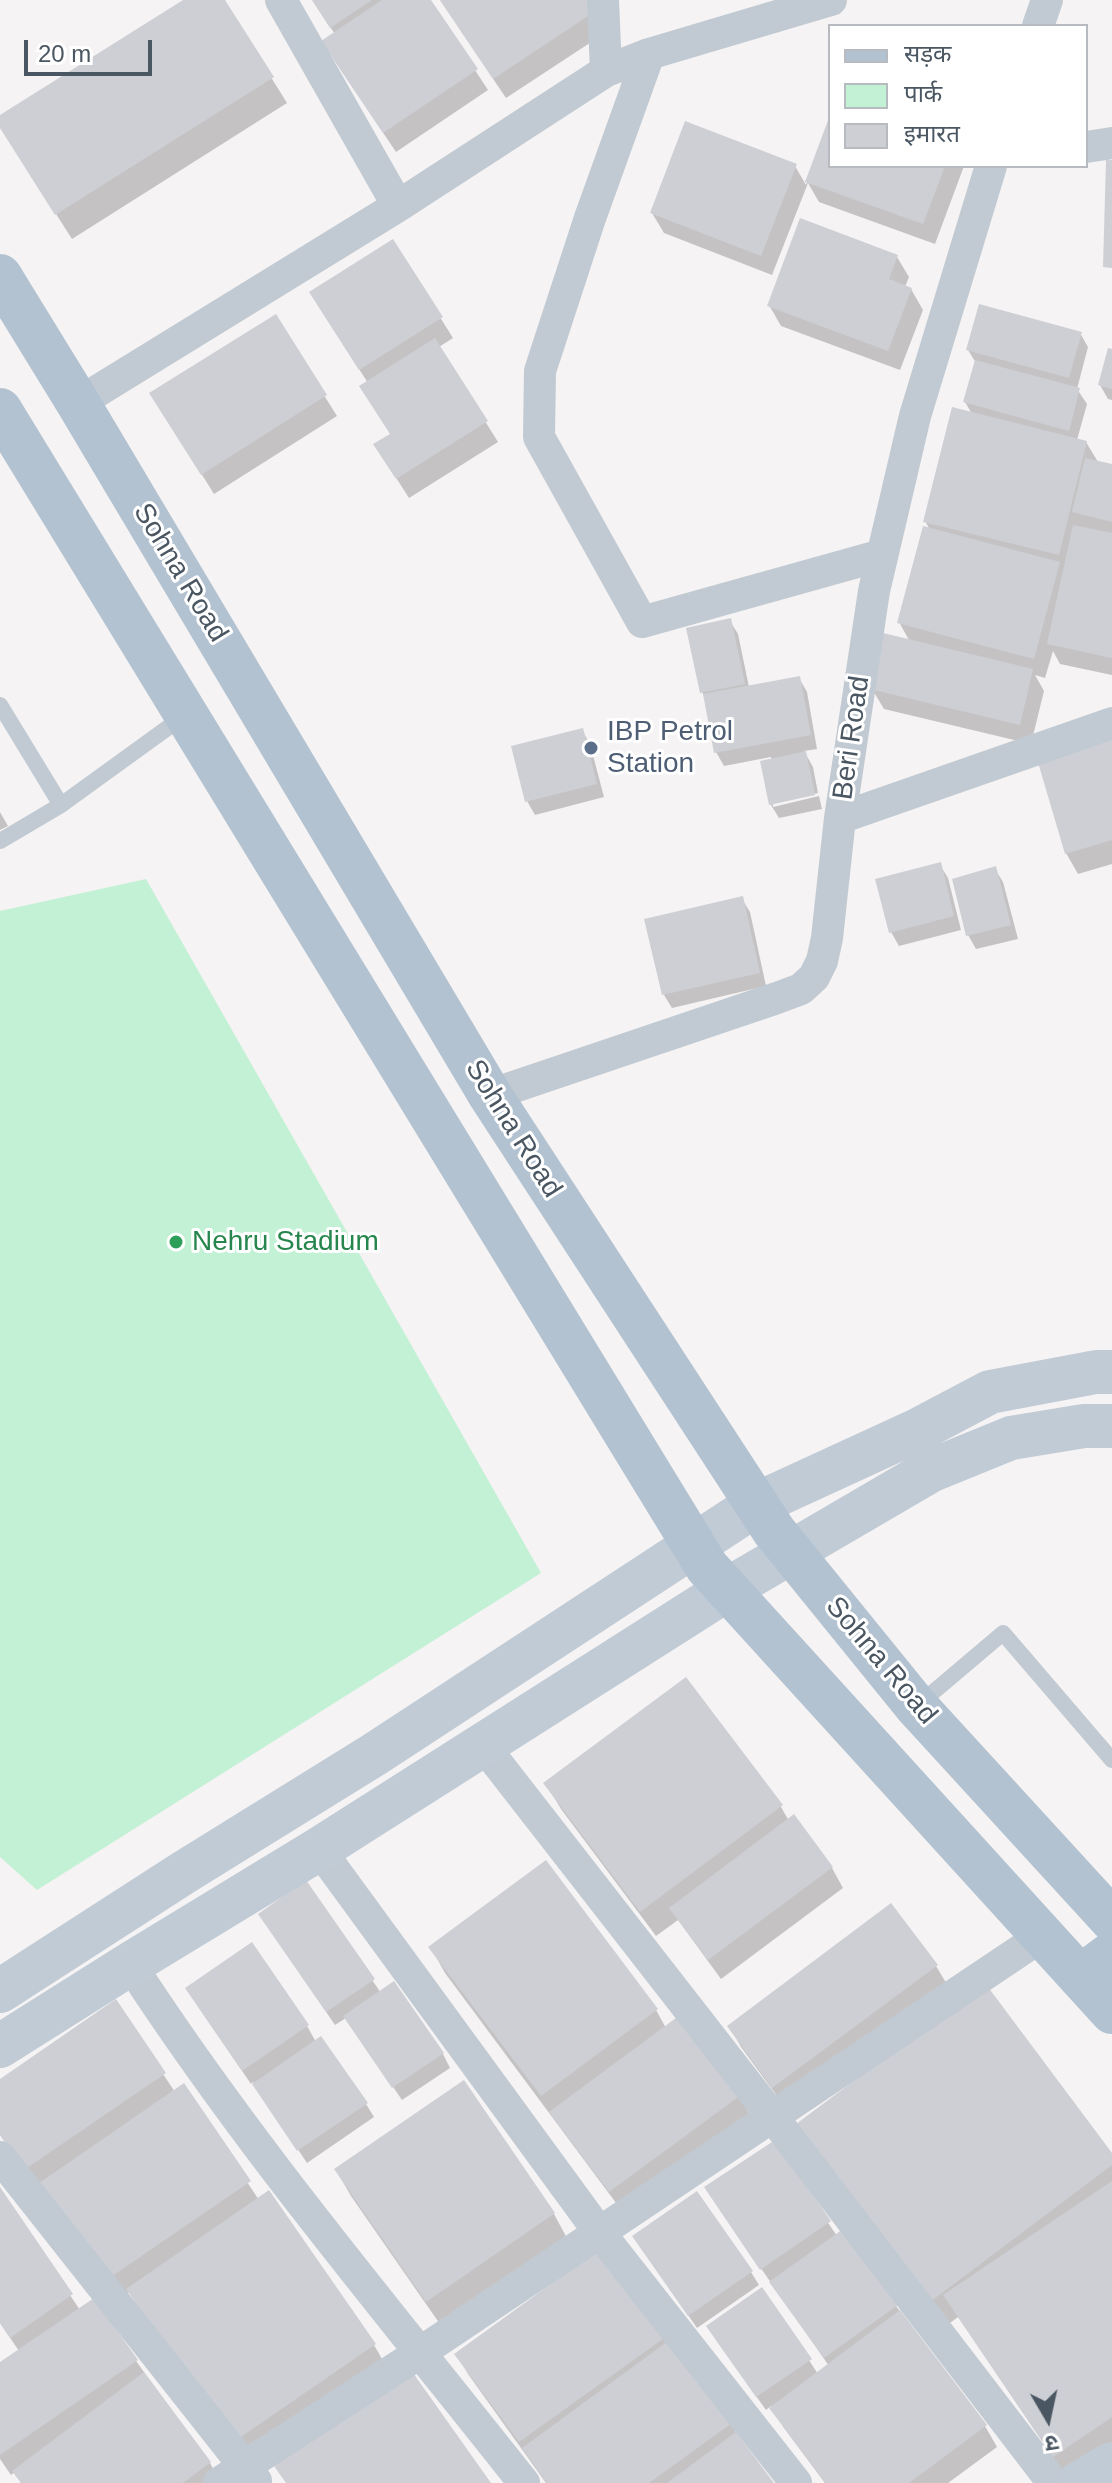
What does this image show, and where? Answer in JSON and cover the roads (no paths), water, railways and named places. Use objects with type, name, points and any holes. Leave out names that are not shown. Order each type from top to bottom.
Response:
[{"type":"main road","name":"Sohna Road","points":[[0,276],[490,1095],[757,1504],[791,1553],[916,1706],[1112,1920]]},
{"type":"main road","points":[[0,410],[707,1567],[1042,1936],[1096,1965],[1112,2012]]},
{"type":"main road","points":[[186,715],[243,680]]},
{"type":"main road","points":[[0,1991],[375,1754],[757,1504],[918,1430],[990,1392],[1096,1372],[1112,1372]]},
{"type":"main road","points":[[0,2046],[319,1849],[728,1589],[930,1471],[1011,1438],[1084,1426],[1112,1426]]},
{"type":"main road","points":[[1080,2483],[1112,2464]]},
{"type":"street","points":[[281,0],[398,206]]},
{"type":"street","points":[[603,0],[606,71]]},
{"type":"street","points":[[78,403],[398,206],[606,71],[649,54],[831,0]]},
{"type":"street","points":[[1039,24],[1047,0]]},
{"type":"street","points":[[649,54],[590,218],[540,371],[539,437],[642,622],[882,555]]},
{"type":"street","points":[[1088,147],[1112,143]]},
{"type":"street","name":"Beri Road","points":[[490,1095],[801,989],[814,977],[822,961],[827,938],[840,818],[874,591],[915,416],[990,168]]},
{"type":"street","points":[[840,818],[1112,723]]},
{"type":"street","points":[[483,1745],[1053,2483]]},
{"type":"street","points":[[319,1849],[599,2232],[796,2483]]},
{"type":"street","points":[[0,2157],[240,2477],[421,2352],[1042,1936]]},
{"type":"street","points":[[130,1964],[178,2038],[315,2219],[524,2483]]},
{"type":"lane","points":[[0,705],[61,805]]},
{"type":"lane","points":[[0,841],[61,805],[186,715]]},
{"type":"lane","points":[[916,1706],[1003,1633],[1112,1760]]},
{"type":"place","name":"IBP Petrol Station","points":[[591,748]]},
{"type":"place","name":"Nehru Stadium","points":[[176,1242]]}]
